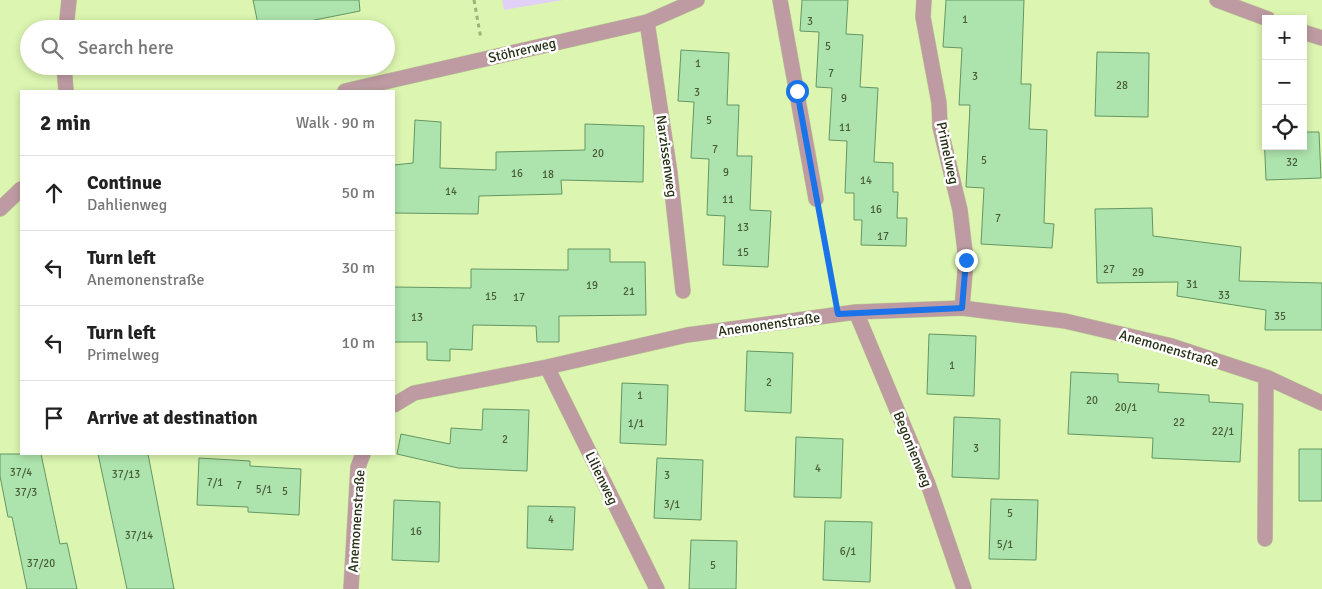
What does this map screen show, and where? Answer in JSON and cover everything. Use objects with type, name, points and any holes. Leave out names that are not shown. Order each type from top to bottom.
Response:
[{"type":"street","points":[[67,20],[69,0]]},
{"type":"street","name":"Stöhrerweg","points":[[349,90],[647,22],[697,0]]},
{"type":"street","points":[[780,0],[816,199]]},
{"type":"street","name":"Primelweg","points":[[924,0],[922,17],[939,103],[940,127],[960,210],[966,260],[962,308]]},
{"type":"street","points":[[1217,0],[1262,17]]},
{"type":"street","name":"Narzissenweg","points":[[647,22],[670,173],[683,291]]},
{"type":"street","points":[[1307,33],[1322,38]]},
{"type":"street","points":[[65,75],[66,90]]},
{"type":"street","points":[[0,209],[20,190]]},
{"type":"street","name":"Anemonenstraße","points":[[395,405],[414,393],[547,367],[687,335],[856,312],[962,308],[1074,323],[1172,346],[1266,377],[1322,402]]},
{"type":"street","name":"Begonienweg","points":[[856,312],[928,484],[964,589]]},
{"type":"street","name":"Lilienweg","points":[[547,367],[657,589]]},
{"type":"street","points":[[1265,540],[1266,377]]},
{"type":"street","name":"Anemonenstraße","points":[[351,589],[358,467],[363,455]]},
{"type":"path","points":[[474,0],[484,59]]},
{"type":"path","points":[[816,199],[838,314]]},
{"type":"shaded area","points":[[502,0],[563,0],[504,10]]},
{"type":"building","points":[[253,0],[359,0],[360,11],[314,20],[257,20]]},
{"type":"building","points":[[802,0],[848,0],[846,34],[863,35],[860,87],[878,88],[874,162],[893,163],[893,192],[898,192],[897,218],[907,218],[906,246],[861,245],[862,220],[854,220],[854,193],[845,193],[847,141],[829,140],[832,88],[816,87],[819,32],[800,31]]},
{"type":"building","points":[[946,0],[1024,0],[1021,84],[1031,84],[1029,129],[1047,130],[1044,223],[1054,224],[1052,248],[981,244],[984,188],[966,187],[970,105],[959,105],[962,48],[943,47]]},
{"type":"building","points":[[681,50],[729,53],[727,105],[739,105],[737,156],[752,156],[750,210],[771,211],[768,267],[723,265],[725,216],[707,215],[709,159],[691,158],[694,102],[678,101]]},
{"type":"building","points":[[1097,52],[1149,53],[1148,117],[1095,116]]},
{"type":"building","points":[[415,120],[441,122],[440,168],[496,170],[496,152],[585,150],[585,124],[644,126],[643,182],[561,180],[562,194],[479,196],[478,214],[395,213],[395,165],[413,163]]},
{"type":"building","points":[[1307,132],[1319,132],[1321,178],[1266,180],[1265,150],[1307,150]]},
{"type":"building","points":[[1152,208],[1153,236],[1241,247],[1239,281],[1322,283],[1322,330],[1265,330],[1266,310],[1177,296],[1178,282],[1097,283],[1095,209]]},
{"type":"building","points":[[568,249],[610,249],[610,262],[645,262],[646,315],[559,316],[559,342],[537,342],[536,326],[473,325],[472,350],[450,349],[450,361],[427,360],[427,342],[395,342],[395,287],[471,288],[471,269],[568,270]]},
{"type":"building","points":[[929,334],[976,336],[974,396],[927,394]]},
{"type":"building","points":[[747,351],[793,353],[791,413],[745,411]]},
{"type":"building","points":[[1071,372],[1118,374],[1118,382],[1159,384],[1158,392],[1209,395],[1209,402],[1243,404],[1240,462],[1152,458],[1153,438],[1068,434]]},
{"type":"building","points":[[622,383],[668,385],[666,445],[620,443]]},
{"type":"building","points":[[483,409],[529,410],[527,471],[458,468],[397,454],[401,434],[450,444],[451,428],[482,430]]},
{"type":"building","points":[[954,417],[1000,419],[999,479],[952,477]]},
{"type":"building","points":[[796,437],[843,439],[841,498],[794,497]]},
{"type":"building","points":[[1299,449],[1322,449],[1322,501],[1299,501]]},
{"type":"building","points":[[0,454],[41,455],[60,544],[67,543],[77,589],[27,589],[12,517],[8,517],[0,476]]},
{"type":"building","points":[[98,455],[148,455],[174,589],[127,589]]},
{"type":"building","points":[[199,458],[250,461],[250,466],[301,469],[299,515],[248,512],[248,507],[197,505]]},
{"type":"building","points":[[657,458],[703,460],[701,520],[654,518]]},
{"type":"building","points":[[991,499],[1038,500],[1036,560],[989,559]]},
{"type":"building","points":[[394,500],[440,502],[439,562],[392,560]]},
{"type":"building","points":[[528,506],[575,507],[573,550],[527,548]]},
{"type":"building","points":[[825,521],[872,522],[870,582],[823,580]]},
{"type":"building","points":[[691,540],[737,541],[736,589],[689,589]]},
{"type":"route","points":[[797,91],[838,314],[962,308],[966,260]]}]
